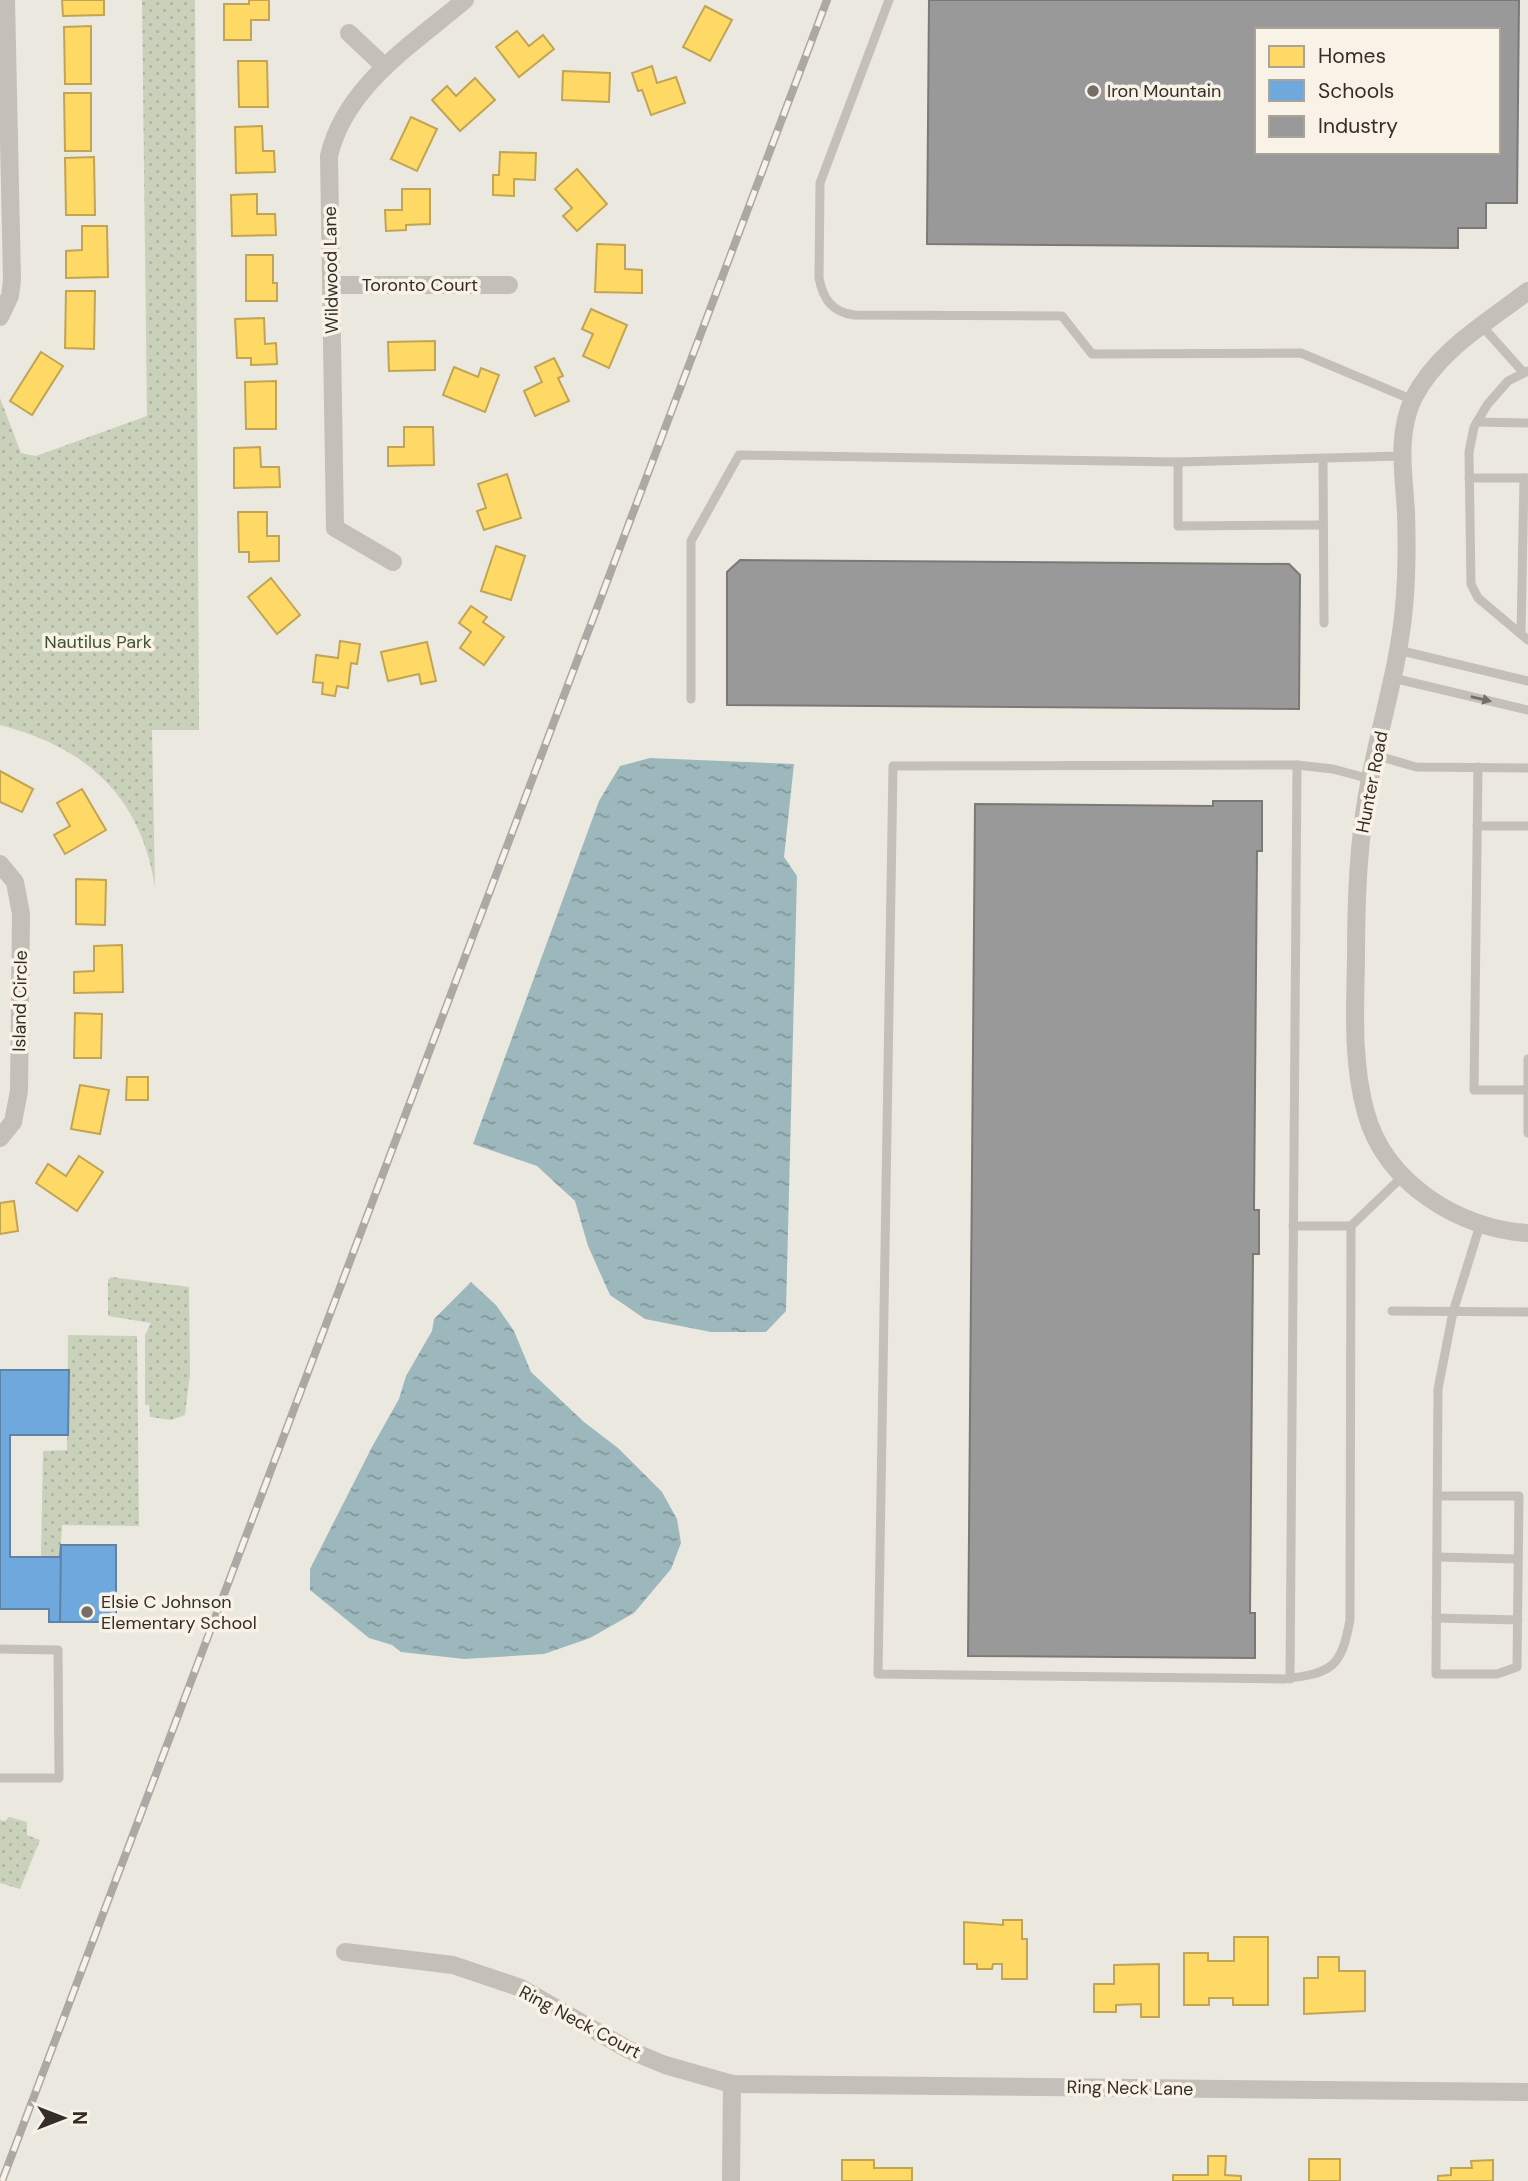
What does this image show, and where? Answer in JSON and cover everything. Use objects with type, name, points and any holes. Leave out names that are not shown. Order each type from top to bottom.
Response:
[{"type":"street","points":[[0,317],[10,296],[12,280],[4,72],[6,0]]},
{"type":"street","name":"Wildwood Lane","points":[[393,562],[335,528],[330,156],[333,142],[350,106],[385,67],[465,0]]},
{"type":"street","points":[[349,33],[385,67]]},
{"type":"street","name":"Toronto Court","points":[[331,285],[509,285]]},
{"type":"street","name":"Hunter Road","points":[[1528,291],[1434,366],[1413,400],[1406,422],[1402,456],[1407,536],[1404,607],[1393,678],[1370,779],[1357,873],[1355,1051],[1366,1116],[1383,1149],[1404,1175],[1446,1210],[1480,1224],[1528,1233]]},
{"type":"street","name":"Island Circle","points":[[0,864],[15,882],[21,914],[19,1091],[13,1122],[0,1138]]},
{"type":"street","name":"Ring Neck Court","points":[[345,1952],[453,1965],[521,1988],[629,2050],[665,2065],[732,2084]]},
{"type":"street","points":[[731,2181],[732,2084]]},
{"type":"street","name":"Ring Neck Lane","points":[[732,2084],[1528,2092]]},
{"type":"lane","points":[[889,0],[820,183],[819,278],[822,294],[829,304],[842,314],[1062,316],[1092,354],[1301,354],[1413,400]]},
{"type":"lane","points":[[1482,326],[1526,372],[1508,381],[1477,422],[1469,452],[1471,584],[1478,598],[1525,637]]},
{"type":"lane","points":[[1477,422],[1528,423]]},
{"type":"lane","points":[[691,699],[691,541],[739,455],[1178,462],[1402,456]]},
{"type":"lane","points":[[1323,460],[1324,623]]},
{"type":"lane","points":[[1178,462],[1178,526],[1323,525]]},
{"type":"lane","points":[[1469,478],[1526,478],[1525,637]]},
{"type":"lane","points":[[1398,650],[1528,681]]},
{"type":"lane","points":[[1393,678],[1528,709]]},
{"type":"lane","points":[[1376,755],[1416,767],[1528,768]]},
{"type":"lane","points":[[1351,1226],[1350,1620],[1344,1651],[1323,1674],[1290,1679],[878,1674],[893,766],[1297,765],[1333,769],[1370,779]]},
{"type":"lane","points":[[1290,1679],[1297,765]]},
{"type":"lane","points":[[1478,767],[1474,1090],[1528,1090]]},
{"type":"lane","points":[[1477,826],[1528,826]]},
{"type":"lane","points":[[1528,1059],[1528,1133]]},
{"type":"lane","points":[[1293,1226],[1351,1226],[1404,1175]]},
{"type":"lane","points":[[1437,1496],[1520,1496],[1517,1667],[1497,1674],[1436,1674],[1436,1618],[1437,1557],[1437,1496],[1438,1388],[1453,1311],[1480,1224]]},
{"type":"lane","points":[[1392,1311],[1528,1312]]},
{"type":"lane","points":[[1437,1557],[1518,1559]]},
{"type":"lane","points":[[1436,1618],[1518,1620]]},
{"type":"lane","points":[[0,1649],[58,1650],[59,1778],[0,1778]]},
{"type":"green space","name":"Nautilus Park","points":[[142,0],[195,0],[199,730],[152,730],[155,887],[148,855],[137,826],[104,780],[59,747],[0,725],[0,398],[21,453],[36,456],[147,416]]},
{"type":"green space","points":[[111,1277],[189,1287],[190,1374],[185,1415],[171,1420],[150,1417],[149,1405],[145,1405],[145,1335],[151,1323],[108,1316],[108,1280]]},
{"type":"green space","points":[[68,1335],[137,1336],[139,1526],[62,1525],[60,1557],[41,1557],[43,1451],[67,1450]]},
{"type":"green space","points":[[9,1817],[27,1822],[27,1835],[40,1840],[20,1889],[0,1883],[0,1820],[5,1821]]},
{"type":"water","points":[[650,758],[794,764],[784,857],[797,876],[786,1311],[766,1332],[711,1332],[645,1319],[610,1295],[588,1246],[575,1201],[537,1166],[473,1144],[599,801],[620,766]]},
{"type":"water","points":[[471,1282],[496,1305],[514,1331],[531,1372],[584,1422],[618,1448],[662,1492],[677,1519],[681,1543],[671,1569],[634,1613],[590,1638],[544,1654],[464,1659],[401,1652],[392,1645],[369,1638],[310,1590],[310,1569],[399,1399],[406,1376],[432,1331],[434,1319]]},
{"type":"building: Homes","points":[[62,0],[104,0],[104,15],[63,16]]},
{"type":"building: Homes","points":[[249,0],[269,0],[269,20],[251,20],[251,40],[224,40],[224,4],[249,4]]},
{"type":"building: Homes","points":[[705,6],[732,20],[710,61],[683,47]]},
{"type":"building: Homes","points":[[91,26],[91,84],[65,84],[64,27]]},
{"type":"building: Homes","points":[[517,31],[529,46],[543,35],[554,49],[519,77],[496,47]]},
{"type":"building: Homes","points":[[238,61],[267,61],[268,107],[239,107]]},
{"type":"building: Homes","points":[[652,66],[657,83],[676,77],[685,103],[651,115],[642,90],[638,91],[632,73]]},
{"type":"building: Homes","points":[[563,71],[610,73],[609,102],[562,100]]},
{"type":"building: Homes","points":[[475,78],[495,100],[460,131],[432,100],[447,86],[456,96]]},
{"type":"building: Homes","points":[[64,93],[91,93],[91,151],[65,151]]},
{"type":"building: Homes","points":[[411,117],[437,129],[417,171],[391,159]]},
{"type":"building: Homes","points":[[262,126],[263,151],[274,151],[275,172],[236,173],[235,127]]},
{"type":"building: Homes","points":[[500,152],[536,153],[535,180],[514,179],[514,196],[493,195],[493,175],[499,175]]},
{"type":"building: Homes","points":[[94,157],[95,215],[66,215],[65,158]]},
{"type":"building: Homes","points":[[577,169],[607,204],[577,231],[563,216],[572,208],[555,189]]},
{"type":"building: Homes","points":[[402,189],[430,189],[430,224],[406,225],[406,230],[386,231],[385,210],[402,210]]},
{"type":"building: Homes","points":[[257,194],[257,214],[275,214],[276,235],[232,236],[231,195]]},
{"type":"building: Homes","points":[[82,226],[107,226],[108,277],[66,278],[66,251],[82,250]]},
{"type":"building: Homes","points":[[597,244],[625,245],[625,269],[642,270],[642,293],[595,292]]},
{"type":"building: Homes","points":[[246,255],[273,255],[273,283],[277,283],[277,301],[246,301]]},
{"type":"building: Homes","points":[[66,291],[95,291],[94,349],[65,348]]},
{"type":"building: Homes","points":[[591,309],[627,325],[609,368],[583,356],[593,334],[582,329]]},
{"type":"building: Homes","points":[[264,318],[265,344],[276,343],[277,364],[251,365],[251,358],[237,358],[235,319]]},
{"type":"building: Homes","points":[[435,341],[435,370],[389,371],[388,342]]},
{"type":"building: Homes","points":[[41,352],[63,366],[32,415],[10,401]]},
{"type":"building: Homes","points":[[554,358],[563,376],[558,378],[569,401],[535,416],[524,391],[542,382],[535,367]]},
{"type":"building: Homes","points":[[454,367],[478,377],[481,368],[499,375],[485,412],[443,395]]},
{"type":"building: Homes","points":[[276,381],[276,429],[246,429],[245,382]]},
{"type":"building: Homes","points":[[404,427],[433,427],[434,465],[388,466],[388,447],[404,447]]},
{"type":"building: Homes","points":[[260,447],[261,467],[279,467],[280,487],[234,488],[234,448]]},
{"type":"building: Homes","points":[[507,474],[521,518],[484,530],[477,511],[486,508],[478,484]]},
{"type":"building: Homes","points":[[238,512],[267,512],[267,536],[279,536],[279,561],[249,562],[249,552],[239,552]]},
{"type":"building: Homes","points":[[496,546],[525,556],[511,600],[481,591]]},
{"type":"building: Homes","points":[[271,578],[300,615],[277,634],[248,597]]},
{"type":"building: Homes","points":[[471,606],[487,617],[483,622],[504,637],[484,665],[460,648],[471,632],[459,623]]},
{"type":"building: Homes","points":[[340,641],[360,644],[357,664],[351,663],[348,688],[337,686],[335,696],[322,694],[323,683],[313,682],[316,655],[338,658]]},
{"type":"building: Homes","points":[[427,642],[436,681],[421,684],[419,674],[388,681],[381,652]]},
{"type":"building: Homes","points":[[0,771],[33,789],[22,812],[0,802]]},
{"type":"building: Homes","points":[[82,789],[106,830],[65,854],[54,835],[70,826],[57,803]]},
{"type":"building: Homes","points":[[76,879],[106,880],[105,925],[76,924]]},
{"type":"building: Homes","points":[[122,945],[123,992],[74,993],[74,972],[94,971],[94,946]]},
{"type":"building: Homes","points":[[75,1013],[102,1014],[101,1058],[74,1058]]},
{"type":"building: Homes","points":[[127,1077],[148,1077],[148,1100],[126,1100]]},
{"type":"building: Homes","points":[[80,1085],[109,1090],[100,1134],[71,1129]]},
{"type":"building: Homes","points":[[79,1156],[103,1172],[77,1211],[36,1183],[48,1164],[66,1176]]},
{"type":"building: Homes","points":[[14,1201],[18,1231],[0,1234],[0,1203]]},
{"type":"building: Homes","points":[[1003,1920],[1022,1920],[1022,1939],[1027,1939],[1027,1979],[1002,1979],[1002,1964],[993,1964],[992,1969],[977,1969],[977,1964],[964,1964],[964,1922],[1003,1925]]},
{"type":"building: Homes","points":[[1234,1937],[1268,1937],[1268,2005],[1233,2005],[1233,1998],[1209,1998],[1209,2005],[1184,2005],[1184,1953],[1208,1953],[1208,1961],[1234,1961]]},
{"type":"building: Homes","points":[[1318,1957],[1339,1957],[1339,1971],[1365,1971],[1365,2011],[1304,2014],[1304,1978],[1318,1978]]},
{"type":"building: Homes","points":[[1159,1964],[1159,2017],[1141,2017],[1141,2004],[1116,2005],[1116,2012],[1094,2012],[1094,1984],[1114,1984],[1114,1965]]},
{"type":"building: Homes","points":[[1208,2156],[1226,2156],[1225,2175],[1241,2176],[1241,2181],[1173,2181],[1173,2175],[1208,2175]]},
{"type":"building: Homes","points":[[1309,2159],[1340,2159],[1340,2181],[1309,2181]]},
{"type":"building: Homes","points":[[842,2160],[874,2160],[874,2168],[912,2168],[912,2181],[842,2181]]},
{"type":"building: Homes","points":[[1493,2160],[1493,2181],[1438,2181],[1438,2176],[1451,2175],[1451,2168],[1472,2168],[1471,2161]]},
{"type":"building: Schools","points":[[0,1370],[69,1370],[68,1435],[10,1435],[10,1557],[60,1557],[61,1545],[116,1545],[116,1622],[49,1622],[49,1609],[0,1609]]},
{"type":"building: Schools","points":[[61,1545],[116,1545],[116,1622],[60,1622]]},
{"type":"building: Industry","name":"Iron Mountain","points":[[929,0],[1519,0],[1517,203],[1486,203],[1486,228],[1458,228],[1458,248],[927,244]]},
{"type":"building: Industry","points":[[740,560],[1289,564],[1300,575],[1299,709],[727,705],[727,572]]},
{"type":"building: Industry","points":[[1213,801],[1262,801],[1262,851],[1257,851],[1254,1210],[1259,1210],[1259,1254],[1253,1254],[1250,1613],[1255,1613],[1255,1658],[968,1656],[975,804],[1213,806]]},
{"type":"railway","points":[[2,2181],[827,0]]},
{"type":"place","name":"Iron Mountain","points":[[1093,91]]},
{"type":"place","name":"Elsie C Johnson Elementary School","points":[[87,1612]]}]
